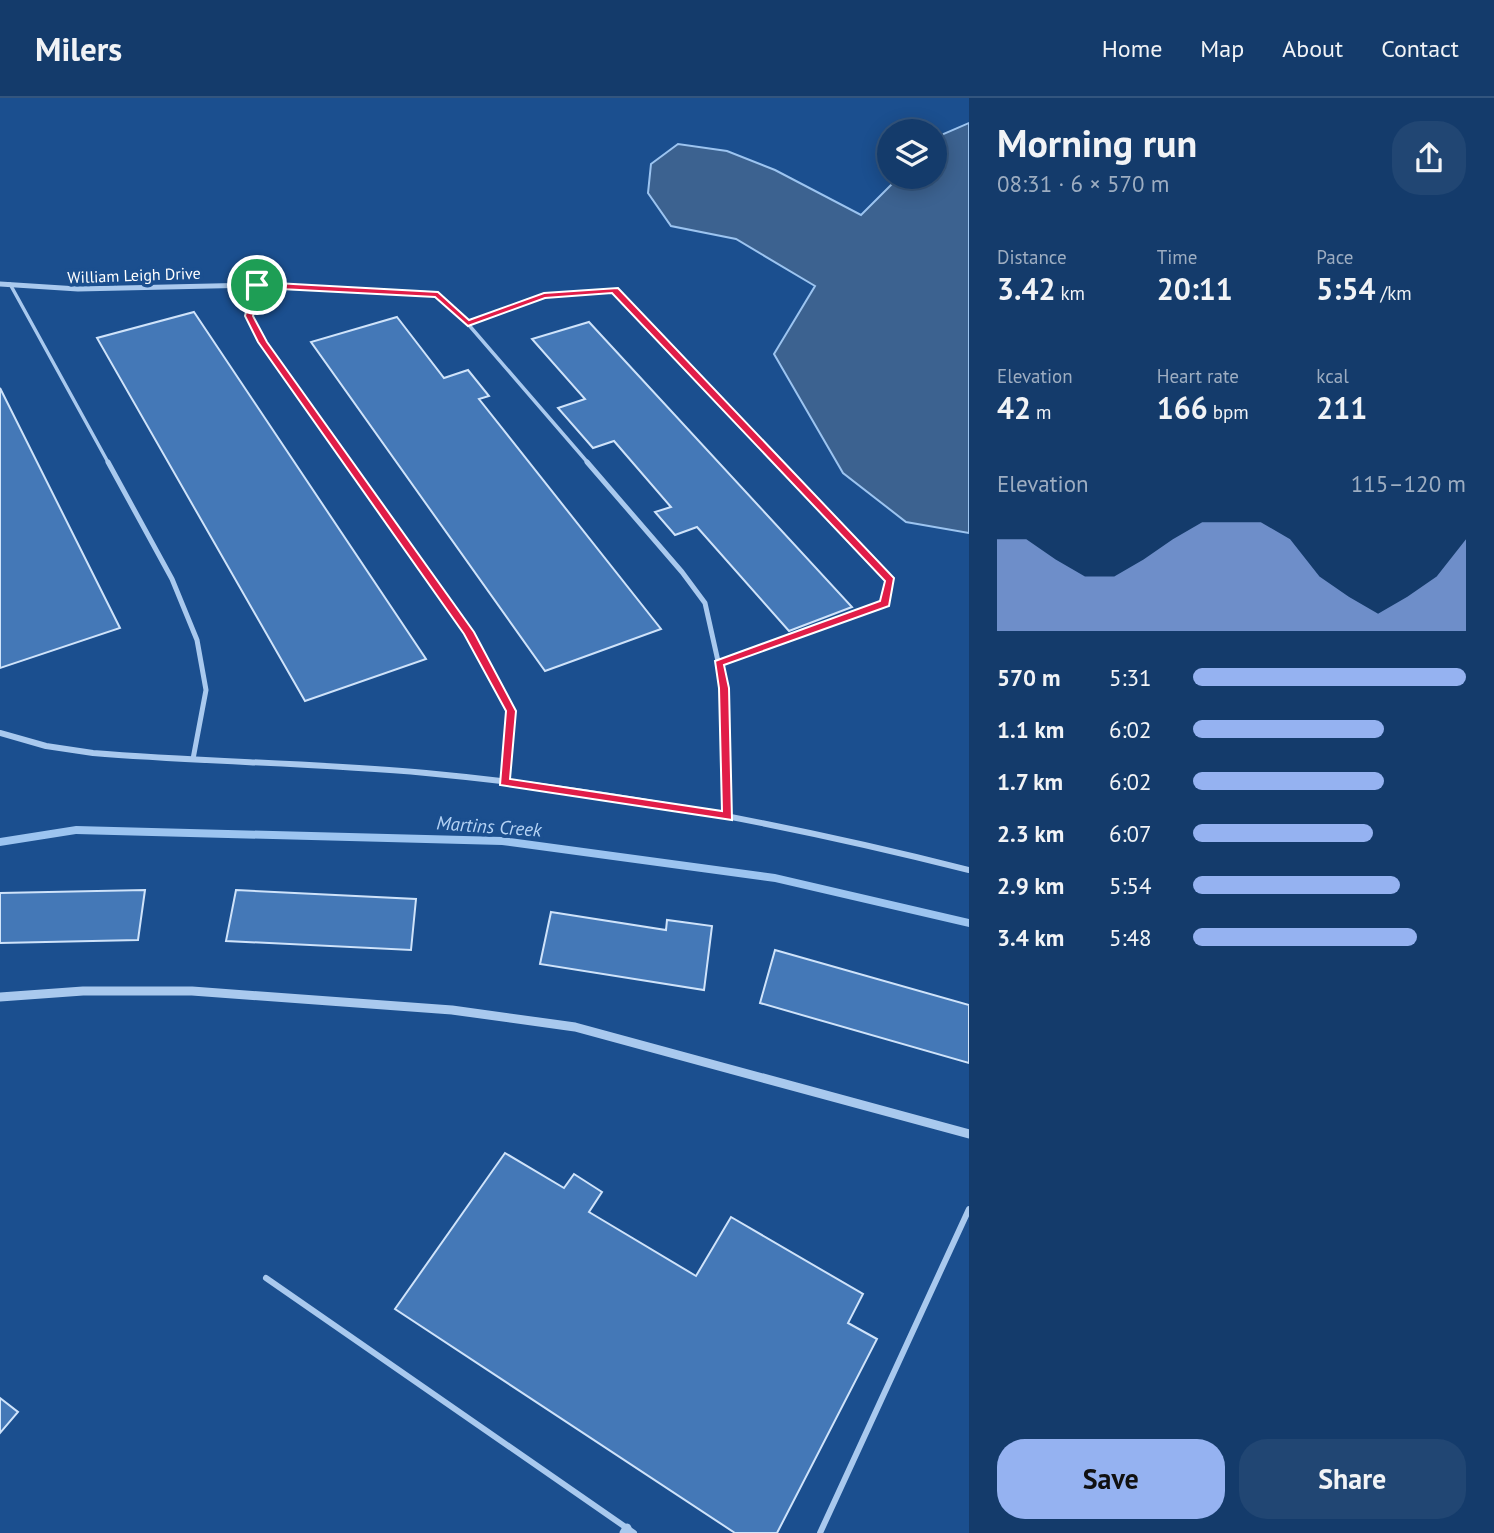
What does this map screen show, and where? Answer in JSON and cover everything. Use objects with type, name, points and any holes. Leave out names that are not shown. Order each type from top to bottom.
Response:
[{"type":"street","name":"William Leigh Drive","points":[[0,284],[66,289],[257,285],[438,294]]},
{"type":"street","points":[[0,733],[66,750],[402,771],[504,782],[728,817],[893,850],[969,870]]},
{"type":"street","points":[[0,998],[83,991],[192,992],[480,1014],[575,1027],[969,1134]]},
{"type":"lane","points":[[10,284],[172,579],[197,640],[206,690],[194,759]]},
{"type":"lane","points":[[257,285],[249,316],[262,342],[469,632],[511,711],[504,782]]},
{"type":"lane","points":[[468,324],[544,296],[615,290],[890,580],[885,603],[719,663]]},
{"type":"lane","points":[[438,294],[468,324],[682,572],[705,603],[724,688],[728,817]]},
{"type":"lane","points":[[820,1533],[969,1209]]},
{"type":"lane","points":[[266,1278],[629,1531]]},
{"type":"water","points":[[969,123],[969,533],[906,522],[843,473],[774,354],[815,286],[736,239],[671,226],[648,193],[651,164],[678,144],[727,151],[775,170],[861,215],[887,189],[947,189],[947,132]]},
{"type":"building","points":[[194,312],[426,659],[305,701],[97,338]]},
{"type":"building","points":[[397,317],[444,378],[468,370],[489,396],[479,399],[661,629],[545,671],[311,342]]},
{"type":"building","points":[[589,322],[852,607],[789,631],[697,527],[675,535],[655,512],[671,507],[614,441],[593,448],[558,408],[585,399],[532,339]]},
{"type":"building","points":[[0,388],[120,628],[0,668]]},
{"type":"building","points":[[145,890],[138,940],[0,943],[0,893]]},
{"type":"building","points":[[236,890],[416,899],[411,950],[226,941]]},
{"type":"building","points":[[551,912],[666,930],[667,920],[712,926],[704,990],[540,964]]},
{"type":"building","points":[[775,950],[969,1005],[969,1063],[760,1003]]},
{"type":"building","points":[[505,1153],[564,1188],[574,1174],[602,1192],[589,1212],[696,1276],[731,1217],[863,1294],[848,1323],[877,1339],[777,1533],[735,1533],[395,1309]]},
{"type":"building","points":[[0,1398],[18,1412],[0,1433]]},
{"type":"waterway","name":"Martins Creek","points":[[0,842],[76,830],[502,841],[775,878],[969,923]]},
{"type":"route","points":[[257,285],[438,294],[468,324],[544,296],[615,290],[890,580],[885,603],[719,663],[724,688],[728,817],[504,782],[511,711],[469,632],[262,342],[249,316],[257,285]]}]
